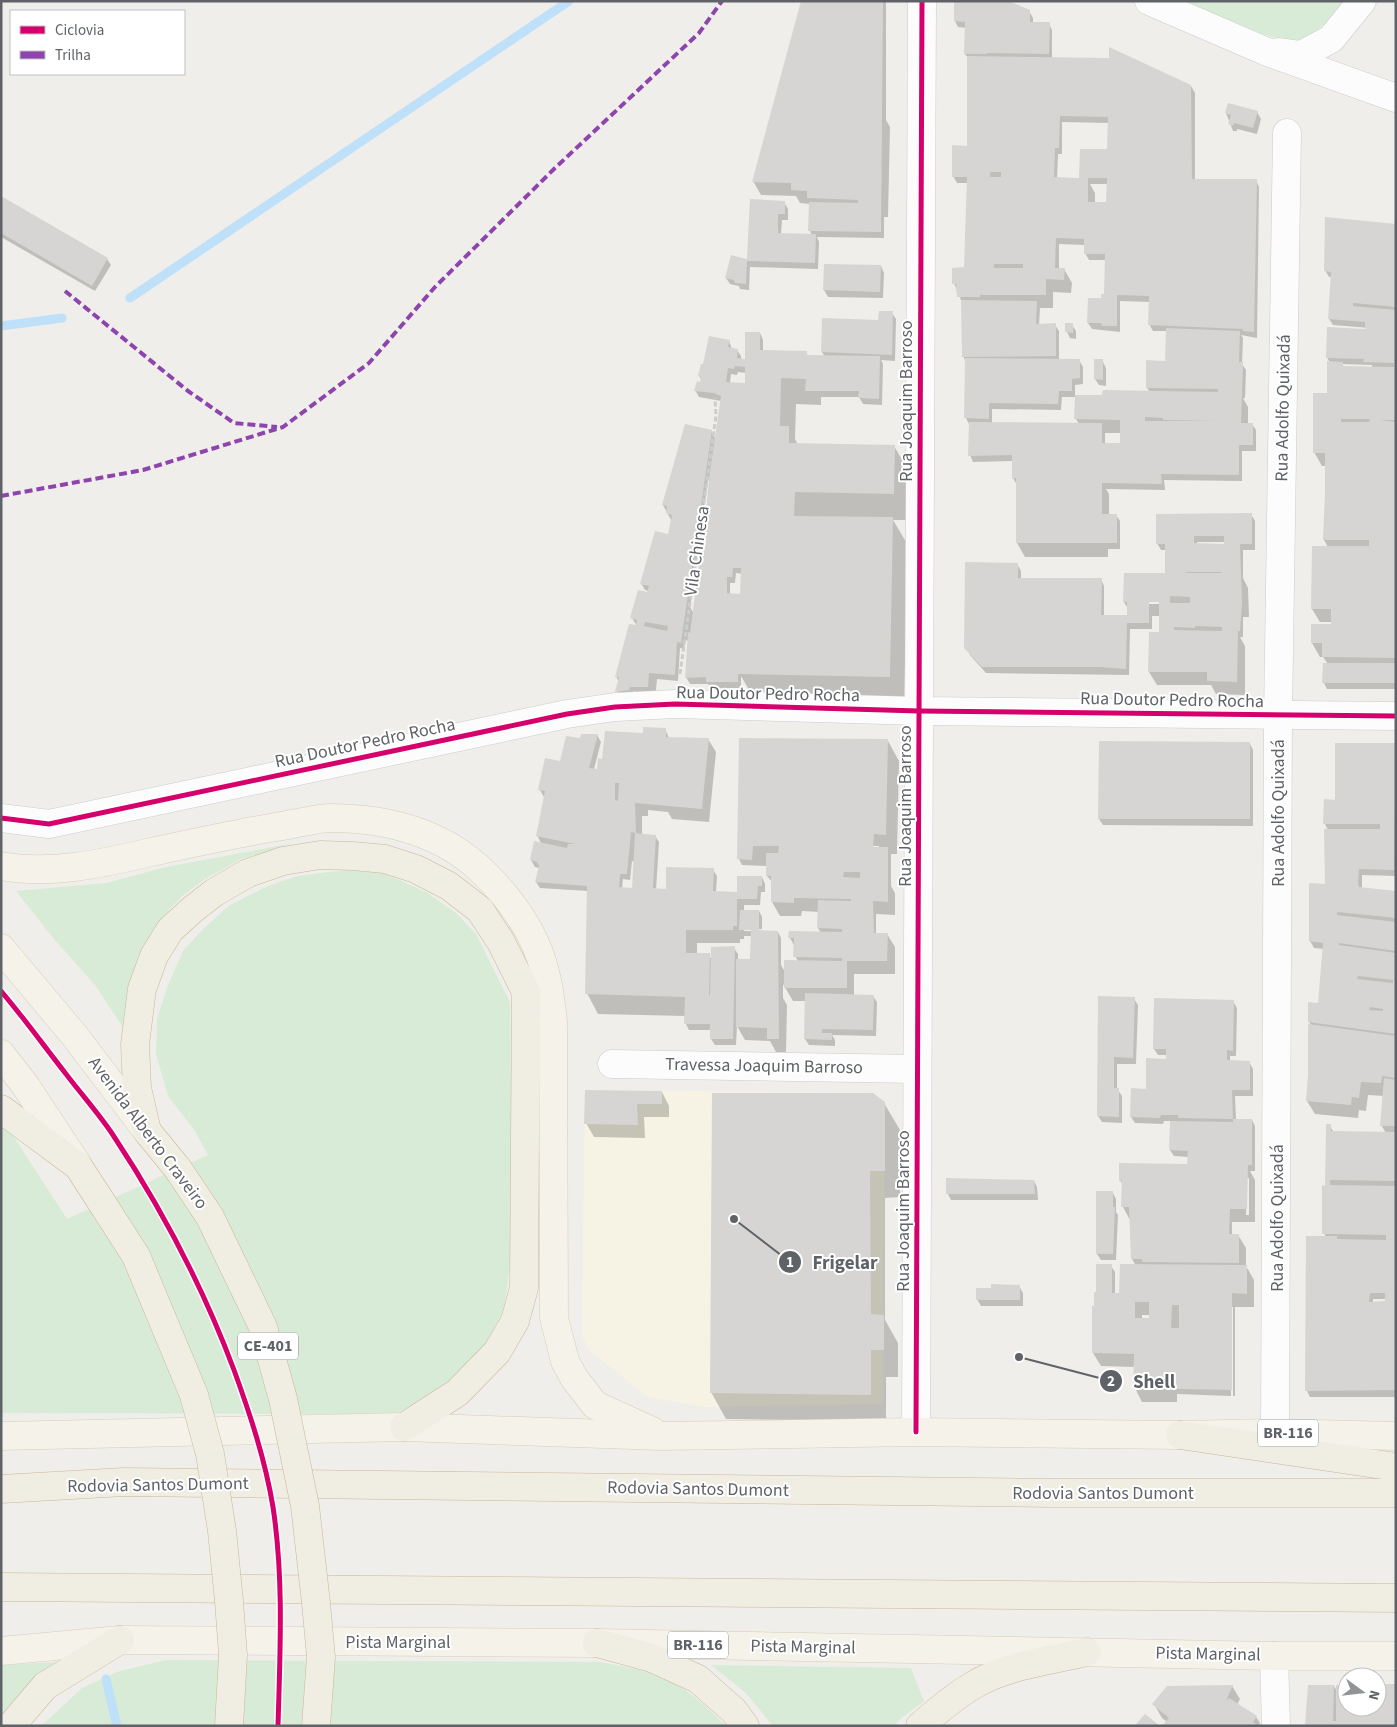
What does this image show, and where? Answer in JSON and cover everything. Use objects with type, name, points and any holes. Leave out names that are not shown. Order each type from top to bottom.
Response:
[{"type":"highway","points":[[147,1132],[137,1088],[135,1044],[142,989],[154,956],[170,930],[192,909],[215,892],[248,873],[283,861],[320,855],[353,856],[385,859],[416,869],[449,886],[480,910],[501,942],[526,992],[524,1288],[515,1321],[497,1352],[457,1393],[404,1427]]},
{"type":"highway","points":[[1,1109],[78,1166],[136,1256],[194,1395],[210,1454],[222,1532],[233,1655],[228,1726]]},
{"type":"highway","name":"Avenida Alberto Craveiro","points":[[147,1132],[178,1169],[210,1217],[262,1327],[283,1399],[300,1477],[310,1541],[321,1657],[316,1726]]},
{"type":"highway","points":[[1180,1435],[1396,1467]]},
{"type":"highway","name":"Rodovia Santos Dumont","points":[[1,1489],[124,1482],[1051,1494],[1396,1492]]},
{"type":"highway","points":[[1,1587],[1396,1598]]},
{"type":"highway","points":[[11,1726],[45,1686],[120,1640]]},
{"type":"highway","points":[[597,1643],[652,1658],[698,1679],[734,1711],[745,1726]]},
{"type":"highway","points":[[920,1726],[973,1685],[1006,1671],[1087,1652]]},
{"type":"main road","points":[[1,866],[61,869],[115,860],[246,832],[327,818],[371,820],[412,828],[448,844],[475,864],[496,884],[519,913],[536,945],[546,975],[553,1021],[553,1301],[554,1318],[565,1361],[574,1378],[595,1405],[662,1436]]},
{"type":"main road","name":"Avenida Alberto Craveiro","points":[[1,948],[74,1035],[147,1132]]},
{"type":"main road","points":[[1,1054],[25,1085],[78,1166]]},
{"type":"main road","name":"BR-116","points":[[1,1436],[404,1427],[662,1436],[916,1432],[1180,1435],[1275,1433],[1396,1436]]},
{"type":"main road","name":"Pista Marginal","points":[[1,1651],[120,1640],[597,1643],[1274,1656],[1396,1656]]},
{"type":"street","name":"Rua Joaquim Barroso","points":[[916,1432],[922,1]]},
{"type":"street","points":[[1150,1],[1265,51],[1396,98]]},
{"type":"street","points":[[1265,51],[1301,55],[1331,39],[1362,1]]},
{"type":"street","name":"Rua Adolfo Quixadá","points":[[1275,1433],[1278,715],[1287,133]]},
{"type":"street","name":"Rua Doutor Pedro Rocha","points":[[1,818],[49,824],[567,714],[615,707],[675,704],[919,711],[1396,716]]},
{"type":"street","name":"Travessa Joaquim Barroso","points":[[612,1064],[917,1069]]},
{"type":"street","points":[[1272,1721],[1274,1656]]},
{"type":"shaded area","points":[[585,1090],[873,1093],[885,1102],[883,1404],[705,1407],[648,1397],[589,1350],[582,1336]]},
{"type":"green space","points":[[1184,1],[1343,1],[1335,13],[1317,30],[1304,38],[1288,40],[1241,26]]},
{"type":"green space","points":[[294,843],[241,859],[205,879],[181,897],[159,921],[137,959],[124,1029],[95,985],[54,939],[16,891],[107,883],[166,867]]},
{"type":"green space","points":[[344,870],[381,872],[426,892],[456,913],[476,934],[510,1002],[513,1240],[504,1310],[484,1346],[449,1383],[422,1401],[393,1414],[1,1413],[1,1124],[12,1134],[67,1219],[208,1155],[195,1131],[168,1096],[156,1054],[157,1019],[168,985],[183,951],[202,930],[230,905],[268,886],[298,876]]},
{"type":"green space","points":[[166,1660],[600,1662],[646,1671],[671,1681],[700,1701],[725,1726],[41,1726],[82,1688],[117,1672]]},
{"type":"green space","points":[[61,1662],[1,1723],[1,1665]]},
{"type":"green space","points":[[711,1665],[911,1668],[924,1701],[894,1726],[773,1726],[746,1693]]},
{"type":"building","points":[[801,1],[883,1],[881,232],[808,231],[809,202],[858,203],[858,200],[807,198],[807,191],[791,190],[791,183],[752,182]]},
{"type":"building","points":[[954,1],[1011,2],[1030,10],[1030,22],[1050,22],[1049,54],[964,54],[965,22],[954,21]]},
{"type":"building","points":[[1109,47],[1191,85],[1192,179],[1257,179],[1254,332],[1243,331],[1243,329],[1148,325],[1149,296],[1117,295],[1117,326],[1087,323],[1088,298],[1101,298],[1101,294],[1104,294],[1105,254],[1084,254],[1084,239],[1056,238],[1055,268],[1065,268],[1064,280],[1046,279],[1046,295],[957,297],[956,284],[952,284],[952,268],[964,267],[967,177],[952,177],[952,145],[967,146],[967,56],[1109,58]],"holes":[[[1060,116],[1108,117],[1107,149],[1080,149],[1079,178],[1054,177],[1055,148],[1059,148]],[[990,172],[1001,172],[1001,177],[990,177]],[[1088,178],[1107,178],[1106,202],[1088,202]],[[994,264],[1023,264],[1023,268],[994,268]]]},
{"type":"building","points":[[1228,103],[1258,111],[1253,128],[1234,123],[1233,126],[1228,124],[1231,115],[1225,113]]},
{"type":"building","points":[[1,196],[108,258],[92,286],[1,233]]},
{"type":"building","points":[[750,199],[785,201],[785,214],[778,214],[778,233],[816,234],[815,263],[747,261],[746,284],[735,283],[734,280],[725,278],[731,255],[747,259]]},
{"type":"building","points":[[1325,217],[1396,224],[1396,307],[1353,303],[1353,306],[1396,310],[1396,420],[1380,420],[1396,422],[1396,658],[1322,657],[1322,643],[1311,643],[1311,624],[1331,624],[1331,609],[1311,609],[1312,546],[1369,546],[1369,540],[1323,540],[1325,453],[1313,453],[1313,393],[1327,393],[1327,361],[1343,362],[1342,366],[1394,367],[1394,363],[1363,362],[1364,359],[1326,358],[1327,327],[1365,329],[1365,322],[1328,319],[1331,272],[1324,271]],"holes":[[[1341,419],[1370,419],[1369,422],[1341,422]]]},
{"type":"building","points":[[824,264],[881,265],[880,292],[823,290]]},
{"type":"building","points":[[961,300],[1037,301],[1036,324],[1056,323],[1056,356],[962,357]]},
{"type":"building","points":[[879,311],[893,311],[892,355],[821,352],[822,318],[878,320]]},
{"type":"building","points":[[1065,323],[1073,323],[1073,333],[1065,332]]},
{"type":"building","points":[[1166,328],[1240,331],[1239,362],[1243,362],[1241,423],[1253,423],[1253,445],[1239,445],[1239,475],[1161,474],[1162,484],[1102,483],[1102,514],[1117,514],[1117,543],[1016,543],[1016,478],[1012,479],[1012,455],[968,456],[969,422],[1102,423],[1102,443],[1120,443],[1120,420],[1074,419],[1075,395],[1102,395],[1103,390],[1218,392],[1218,389],[1146,388],[1146,360],[1165,361]],"holes":[[[1145,417],[1163,418],[1163,420],[1220,421],[1145,421]]]},
{"type":"building","points":[[745,332],[760,332],[760,350],[807,351],[807,355],[880,356],[879,399],[858,398],[859,391],[805,391],[806,379],[781,378],[780,426],[789,426],[789,443],[895,445],[894,494],[795,492],[794,516],[893,517],[890,677],[738,674],[738,682],[706,682],[706,677],[685,678],[688,632],[690,633],[721,396],[714,393],[694,391],[697,381],[700,382],[701,377],[698,376],[701,364],[703,364],[709,336],[730,340],[728,347],[738,349],[737,358],[745,359]],"holes":[[[735,366],[745,367],[745,383],[726,382],[728,368],[734,369]],[[733,568],[741,568],[740,594],[727,593],[727,577],[732,577]]]},
{"type":"building","points":[[965,358],[1080,359],[1080,378],[1072,379],[1072,391],[1059,391],[1058,404],[989,403],[989,419],[964,418]]},
{"type":"building","points":[[1094,359],[1103,359],[1103,380],[1094,379]]},
{"type":"building","points":[[685,424],[712,430],[681,643],[677,642],[675,675],[649,673],[648,687],[630,687],[629,690],[615,692],[619,677],[615,677],[629,624],[636,625],[637,620],[630,618],[638,590],[647,592],[649,586],[640,584],[655,531],[668,534],[672,515],[666,513],[667,506],[662,505]],"holes":[[[645,622],[668,626],[667,631],[644,626]]]},
{"type":"building","points":[[1252,513],[1252,544],[1240,544],[1242,603],[1240,631],[1238,631],[1237,682],[1207,681],[1207,672],[1148,672],[1149,632],[1159,632],[1159,602],[1149,602],[1149,623],[1127,623],[1126,669],[1100,667],[982,667],[964,648],[965,562],[1018,563],[1018,578],[1102,578],[1101,615],[1127,615],[1127,602],[1123,602],[1124,573],[1165,573],[1165,544],[1156,544],[1156,514]],"holes":[[[1194,536],[1224,536],[1224,544],[1194,543]],[[1186,572],[1222,573],[1185,573]],[[1170,596],[1190,597],[1190,603],[1170,603]],[[1195,626],[1222,627],[1222,631],[1174,630],[1174,627],[1195,628]]]},
{"type":"building","points":[[1323,663],[1396,663],[1396,683],[1322,683]]},
{"type":"building","points":[[643,727],[666,728],[666,737],[709,738],[702,809],[635,803],[636,833],[631,832],[627,874],[620,874],[619,887],[632,888],[635,833],[656,835],[653,888],[666,889],[666,867],[714,868],[713,891],[737,892],[737,876],[762,876],[762,886],[758,886],[757,899],[737,899],[737,926],[733,926],[733,930],[686,930],[686,953],[710,953],[709,995],[711,947],[735,946],[733,1039],[710,1039],[710,1024],[684,1024],[685,997],[585,994],[587,886],[535,882],[539,866],[537,862],[530,860],[534,841],[567,848],[568,844],[575,844],[536,836],[545,791],[538,790],[545,758],[560,761],[566,736],[580,738],[581,734],[598,734],[589,768],[597,769],[598,758],[602,759],[605,731],[643,733]],"holes":[[[615,783],[619,783],[618,801],[615,800]]]},
{"type":"building","points":[[739,738],[888,739],[886,835],[874,834],[873,847],[888,847],[888,902],[873,901],[874,933],[888,933],[887,961],[847,961],[847,988],[784,988],[784,960],[842,961],[842,958],[793,957],[794,938],[788,938],[789,931],[842,932],[842,929],[817,928],[818,900],[851,901],[851,899],[794,898],[794,903],[771,902],[771,876],[766,876],[766,853],[778,853],[779,846],[753,846],[752,860],[737,859]],"holes":[[[844,872],[860,872],[860,878],[843,877]]]},
{"type":"building","points":[[1099,741],[1250,742],[1250,819],[1098,819]]},
{"type":"building","points":[[1335,743],[1396,743],[1394,870],[1359,869],[1358,884],[1359,887],[1396,891],[1396,918],[1337,912],[1337,915],[1396,922],[1396,951],[1339,943],[1339,945],[1396,953],[1396,1034],[1308,1022],[1308,1002],[1318,1003],[1323,943],[1309,941],[1309,883],[1325,884],[1324,829],[1380,829],[1380,824],[1323,824],[1324,799],[1335,800]],"holes":[[[1358,976],[1393,980],[1393,983],[1357,979]],[[1370,1007],[1383,1009],[1383,1011],[1369,1010]]]},
{"type":"building","points":[[740,910],[759,910],[759,930],[778,931],[779,1039],[767,1039],[767,1028],[736,1027],[736,959],[750,959],[751,930],[739,930]]},
{"type":"building","points":[[805,993],[874,995],[873,1030],[822,1029],[822,1033],[832,1033],[832,1040],[804,1039]]},
{"type":"building","points":[[1098,996],[1135,997],[1133,1058],[1114,1057],[1114,1088],[1119,1088],[1119,1117],[1097,1116]]},
{"type":"building","points":[[1154,998],[1234,1000],[1233,1051],[1227,1050],[1227,1060],[1250,1061],[1250,1090],[1232,1090],[1233,1119],[1178,1118],[1178,1115],[1161,1115],[1160,1118],[1130,1117],[1131,1088],[1146,1089],[1146,1058],[1166,1059],[1166,1049],[1153,1049]]},
{"type":"building","points":[[1308,1024],[1396,1036],[1396,1078],[1382,1076],[1381,1083],[1361,1082],[1359,1098],[1352,1097],[1351,1105],[1306,1101]]},
{"type":"building","points":[[1384,1078],[1396,1080],[1396,1126],[1380,1126]]},
{"type":"building","points":[[585,1090],[662,1091],[662,1104],[637,1104],[638,1125],[584,1124]]},
{"type":"building","points":[[712,1093],[873,1093],[885,1102],[885,1171],[870,1171],[871,1314],[884,1315],[884,1350],[871,1350],[871,1395],[710,1393]]},
{"type":"building","points":[[1233,1119],[1252,1119],[1252,1165],[1248,1165],[1247,1209],[1230,1209],[1229,1234],[1239,1234],[1239,1263],[1142,1262],[1142,1259],[1131,1259],[1129,1207],[1121,1207],[1122,1180],[1119,1181],[1119,1163],[1187,1164],[1188,1151],[1169,1150],[1170,1121],[1233,1122]]},
{"type":"building","points":[[1326,1124],[1331,1124],[1331,1131],[1396,1132],[1396,1181],[1330,1180],[1330,1185],[1396,1186],[1396,1390],[1305,1391],[1306,1236],[1337,1236],[1337,1239],[1386,1240],[1386,1235],[1322,1234],[1322,1185],[1325,1186]],"holes":[[[1370,1293],[1385,1293],[1385,1301],[1369,1302]]]},
{"type":"building","points":[[946,1178],[1034,1180],[1035,1194],[946,1194]]},
{"type":"building","points":[[1096,1191],[1113,1191],[1113,1207],[1115,1207],[1113,1254],[1096,1254]]},
{"type":"building","points":[[1096,1264],[1112,1264],[1112,1293],[1119,1293],[1120,1264],[1247,1265],[1247,1294],[1232,1293],[1232,1390],[1133,1388],[1134,1354],[1092,1353],[1092,1306],[1094,1306],[1094,1292],[1096,1292]],"holes":[[[1135,1302],[1149,1302],[1149,1318],[1135,1318]],[[1172,1305],[1179,1305],[1179,1328],[1171,1328]]]},
{"type":"building","points":[[991,1284],[1020,1285],[1020,1300],[976,1300],[976,1288],[991,1288]]},
{"type":"building","points":[[1387,1684],[1396,1684],[1396,1726],[1305,1726],[1308,1685],[1334,1685],[1333,1721],[1336,1721],[1336,1685],[1337,1717],[1387,1717]]},
{"type":"building","points":[[1233,1685],[1226,1701],[1229,1698],[1257,1716],[1253,1722],[1256,1724],[1254,1726],[1162,1726],[1169,1718],[1152,1704],[1167,1686]]},
{"type":"building","points":[[1145,1714],[1160,1726],[1138,1726],[1136,1724]]},
{"type":"waterway","points":[[130,298],[569,1]]},
{"type":"waterway","points":[[1,326],[62,318]]},
{"type":"waterway","points":[[106,1679],[117,1726]]},
{"type":"marked path","points":[[1,496],[143,470],[283,427],[369,363],[435,287],[554,169],[699,33],[722,1]]},
{"type":"marked path","points":[[65,291],[188,391],[234,423],[277,427]]},
{"type":"cycle path","points":[[916,1432],[922,1]]},
{"type":"cycle path","points":[[1,818],[49,824],[567,714],[615,707],[675,704],[919,711],[1396,716]]},
{"type":"cycle path","points":[[1,991],[102,1120],[131,1163],[165,1220],[195,1279],[234,1370],[261,1454],[273,1507],[280,1589],[278,1726]]},
{"type":"place","name":"Frigelar","points":[[734,1219]]},
{"type":"place","name":"Shell","points":[[1019,1357]]}]
